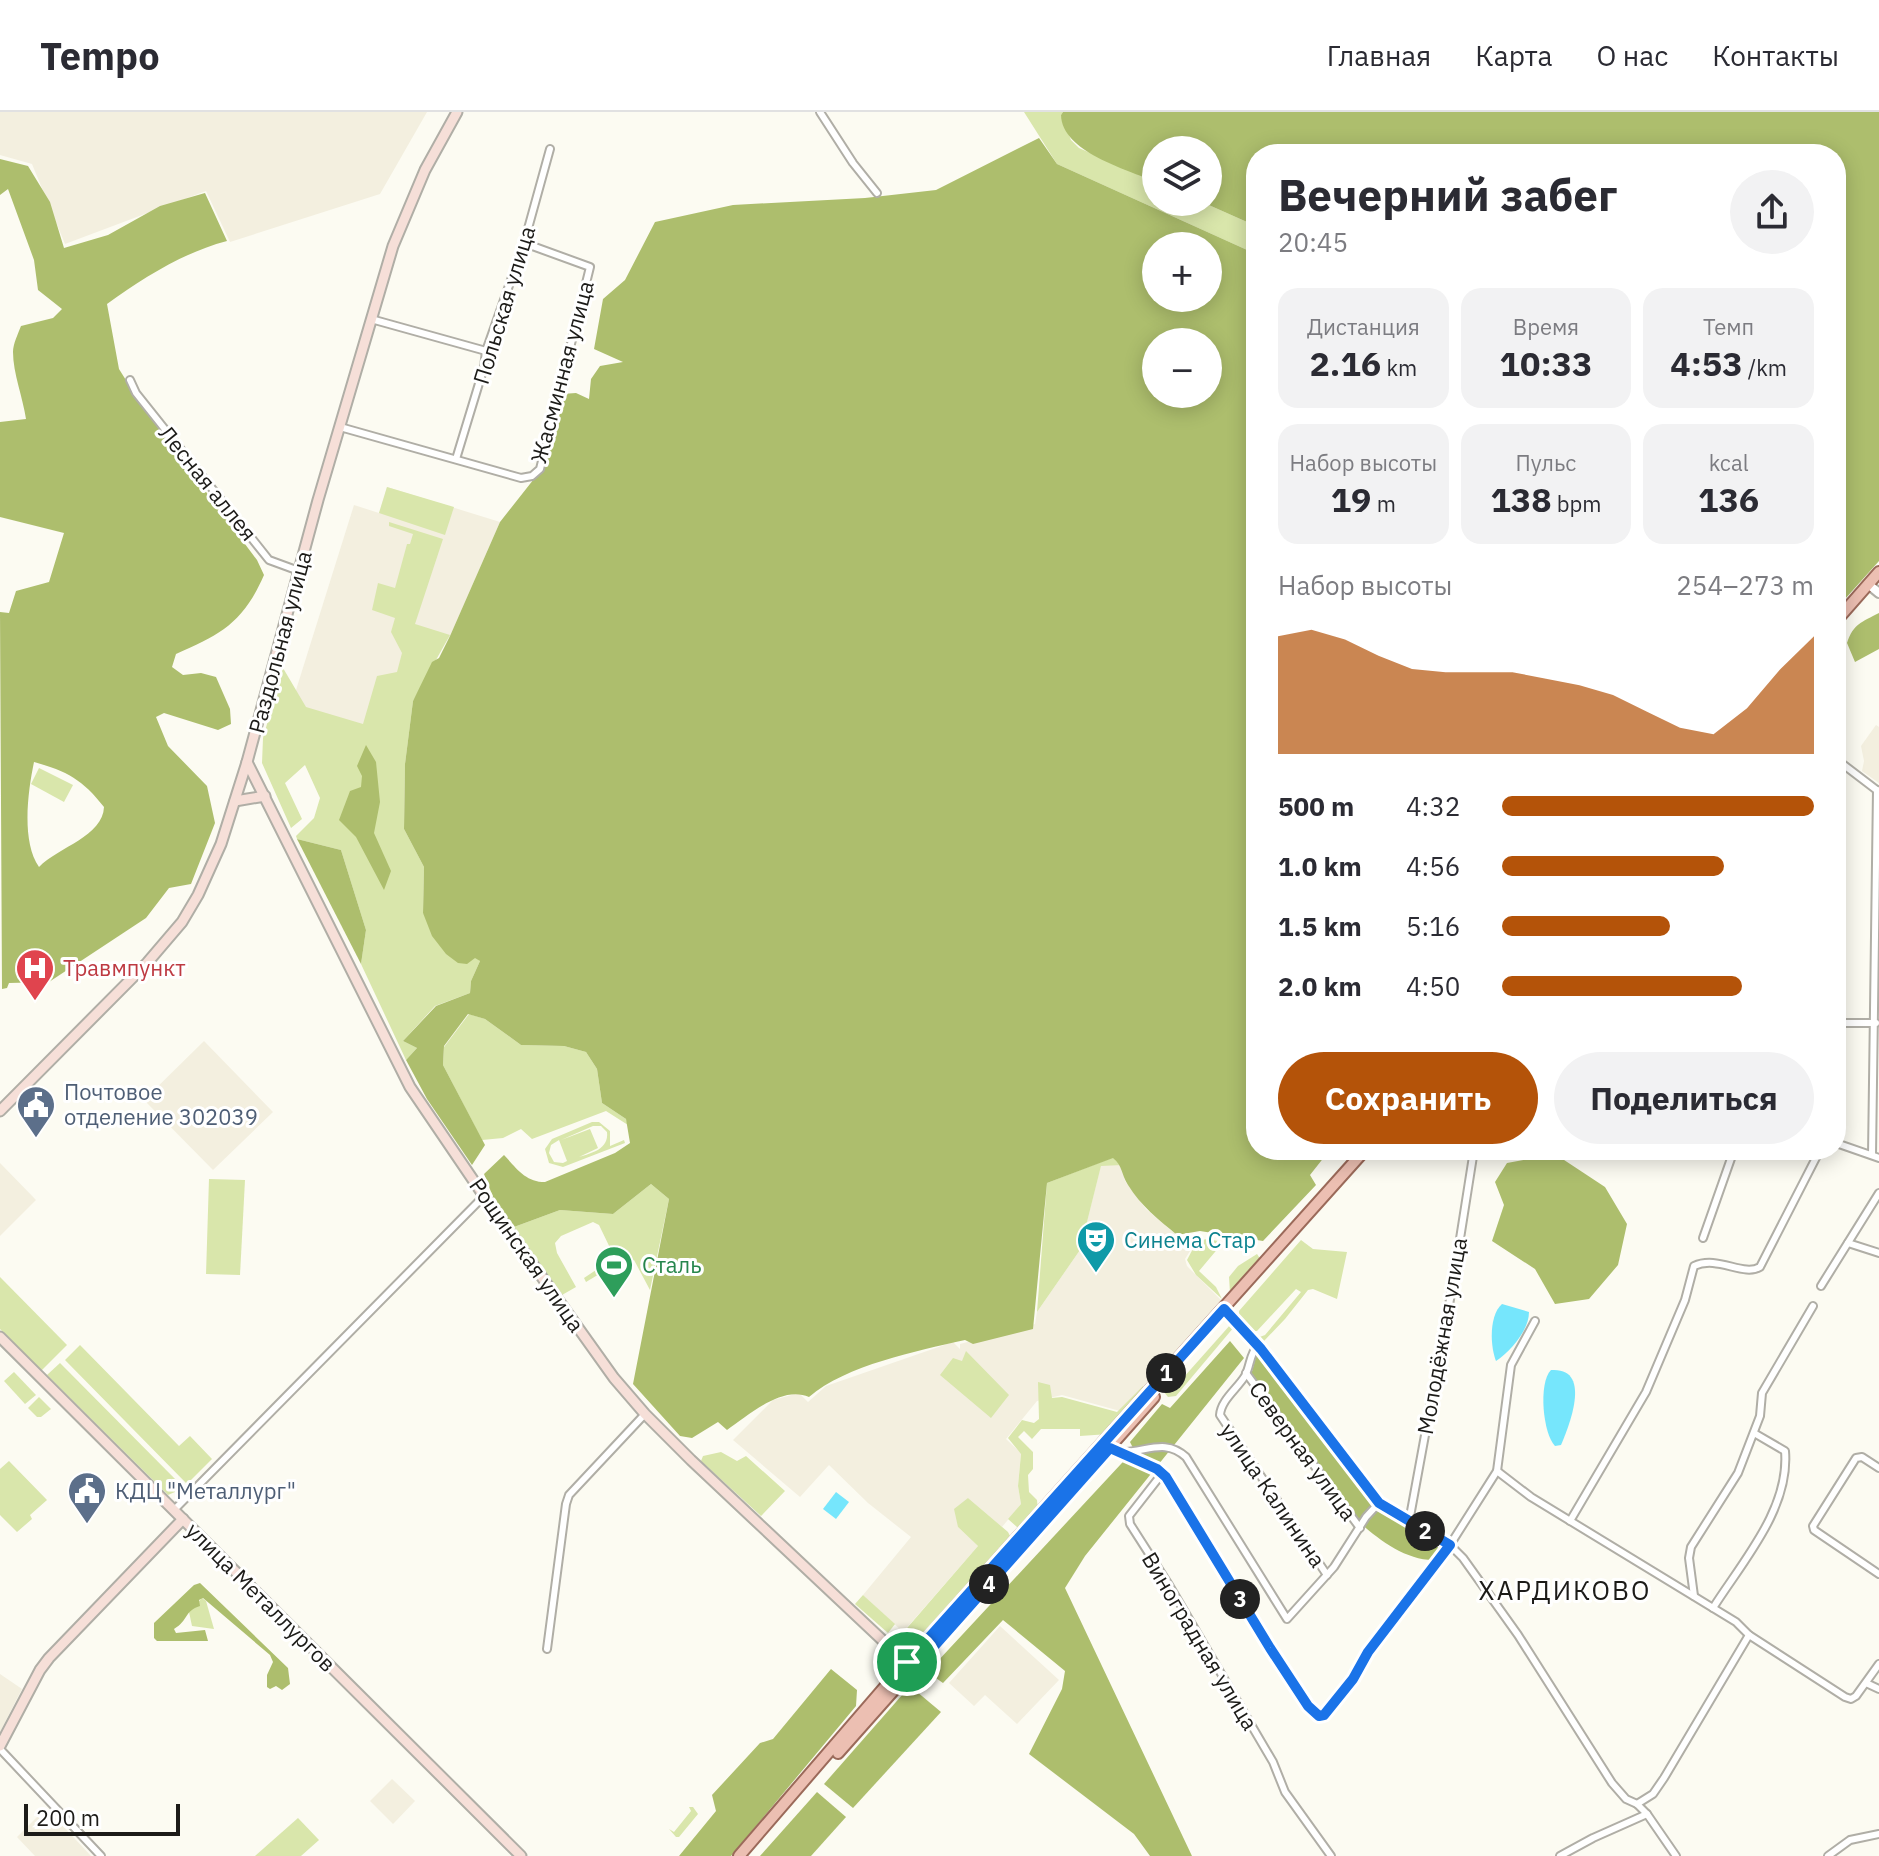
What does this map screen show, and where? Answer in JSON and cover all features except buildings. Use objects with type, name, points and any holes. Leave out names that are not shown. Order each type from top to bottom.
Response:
[{"type":"main road","name":"Раздольная улица","points":[[0,1111],[147,963],[182,922],[198,895],[221,844],[247,762],[371,319],[409,206],[432,155],[457,112]]},
{"type":"main road","points":[[1846,618],[1875,587],[1879,572]]},
{"type":"main road","points":[[1846,612],[1875,587]]},
{"type":"main road","name":"Рощинская улица","points":[[247,762],[410,1087],[614,1378],[645,1414],[910,1666]]},
{"type":"main road","points":[[235,801],[265,796]]},
{"type":"main road","points":[[747,1856],[910,1666],[1114,1450],[1226,1311],[1356,1160]]},
{"type":"main road","points":[[739,1856],[1363,1160]]},
{"type":"main road","name":"улица Металлургов","points":[[0,1337],[521,1856]]},
{"type":"main road","points":[[0,1748],[49,1658],[183,1519]]},
{"type":"street","points":[[820,112],[877,193]]},
{"type":"street","name":"Польская улица","points":[[456,459],[486,351],[524,243],[550,149]]},
{"type":"street","name":"Жасминная улица","points":[[456,459],[521,478],[532,476],[540,469],[590,267],[524,243]]},
{"type":"street","points":[[371,319],[486,351]]},
{"type":"street","name":"Лесная аллея","points":[[130,380],[136,393],[269,560],[299,571]]},
{"type":"street","points":[[340,427],[456,459]]},
{"type":"street","points":[[1846,767],[1878,791],[1875,1156],[1846,1146]]},
{"type":"street","points":[[1846,1023],[1877,1023]]},
{"type":"street","name":"Молодёжная улица","points":[[1409,1522],[1472,1160]]},
{"type":"street","points":[[1703,1238],[1730,1160]]},
{"type":"street","points":[[1570,1521],[1646,1392],[1685,1300],[1694,1266],[1720,1263],[1749,1271],[1760,1267],[1815,1160]]},
{"type":"street","points":[[1821,1286],[1879,1193]]},
{"type":"street","points":[[174,1510],[484,1196]]},
{"type":"street","points":[[1848,1243],[1879,1253]]},
{"type":"street","points":[[1694,1596],[1689,1558],[1691,1547],[1743,1462],[1754,1433],[1762,1393],[1813,1306]]},
{"type":"street","points":[[1226,1311],[1258,1345],[1379,1503],[1450,1545],[1463,1558],[1518,1635],[1612,1783],[1626,1799],[1647,1814],[1676,1856]]},
{"type":"street","points":[[1114,1450],[1157,1469],[1166,1477],[1285,1671],[1312,1711],[1321,1716],[1353,1679],[1368,1652],[1450,1545],[1497,1471],[1511,1365],[1535,1321]]},
{"type":"street","points":[[1246,1374],[1250,1355],[1258,1345]]},
{"type":"street","name":"Северная улица","points":[[1246,1374],[1360,1528]]},
{"type":"street","name":"улица Калинина","points":[[1246,1374],[1222,1405],[1220,1415],[1327,1575]]},
{"type":"street","points":[[547,1649],[569,1495],[645,1414]]},
{"type":"street","points":[[1713,1608],[1771,1516],[1783,1472],[1785,1451],[1754,1433]]},
{"type":"street","points":[[1114,1450],[1141,1452],[1162,1445],[1186,1457],[1287,1619],[1327,1575],[1379,1503]]},
{"type":"street","points":[[1879,1468],[1858,1456],[1813,1524],[1814,1530],[1879,1574]]},
{"type":"street","points":[[1497,1471],[1531,1497],[1736,1622],[1749,1635],[1845,1697],[1851,1699],[1856,1696],[1879,1664]]},
{"type":"street","name":"Виноградная улица","points":[[1161,1475],[1128,1519],[1273,1762],[1285,1792],[1331,1856]]},
{"type":"street","points":[[1637,1804],[1653,1794],[1664,1778],[1749,1635]]},
{"type":"street","points":[[1866,1683],[1879,1689]]},
{"type":"street","points":[[0,1748],[101,1856]]},
{"type":"street","points":[[1560,1856],[1647,1814]]},
{"type":"street","points":[[1828,1856],[1850,1840],[1879,1834]]},
{"type":"shaded area","points":[[0,112],[427,112],[380,194],[230,242],[206,191],[65,244],[32,164],[0,155]]},
{"type":"shaded area","points":[[387,487],[500,522],[450,636],[364,729],[291,706],[354,505],[379,513]]},
{"type":"shaded area","points":[[1876,725],[1879,727],[1879,783],[1862,771],[1861,746]]},
{"type":"shaded area","points":[[204,1041],[273,1112],[213,1170],[144,1100]]},
{"type":"shaded area","points":[[0,1163],[36,1200],[0,1236]]},
{"type":"shaded area","points":[[1101,1165],[1122,1165],[1125,1181],[1146,1209],[1192,1248],[1185,1259],[1187,1266],[1224,1303],[1120,1411],[1062,1395],[1037,1401],[1006,1439],[1021,1453],[1018,1486],[1021,1504],[1002,1527],[968,1498],[958,1527],[978,1546],[903,1632],[863,1595],[911,1537],[868,1503],[829,1465],[800,1497],[733,1440],[773,1400],[799,1393],[808,1402],[826,1386],[953,1342],[960,1349],[960,1344],[1035,1324],[1037,1312],[1080,1250]]},
{"type":"shaded area","points":[[1000,1626],[1059,1680],[1017,1724],[985,1695],[974,1706],[949,1683]]},
{"type":"shaded area","points":[[0,1674],[22,1689],[0,1732]]},
{"type":"shaded area","points":[[392,1779],[415,1801],[393,1824],[370,1801]]},
{"type":"shaded area","points":[[46,1808],[91,1856],[35,1856],[17,1837]]},
{"type":"green space","points":[[1024,112],[1063,112],[1061,115],[1071,140],[1079,148],[1142,176],[1142,202],[1057,164]]},
{"type":"green space","points":[[1063,112],[1879,112],[1879,561],[1846,598],[1846,144],[1246,144],[1246,222],[1222,211],[1222,136],[1142,136],[1142,176],[1098,158],[1072,139],[1064,128]]},
{"type":"green space","points":[[1039,138],[1057,164],[1142,202],[1142,216],[1172,216],[1207,232],[1142,232],[1142,312],[1222,312],[1222,239],[1246,249],[1246,1160],[1322,1160],[1310,1175],[1316,1185],[1263,1241],[1200,1231],[1177,1235],[1138,1199],[1113,1158],[1047,1183],[1033,1329],[973,1344],[965,1340],[883,1361],[842,1376],[809,1397],[799,1394],[777,1398],[727,1430],[718,1422],[692,1438],[680,1436],[633,1384],[669,1199],[651,1184],[613,1214],[560,1210],[514,1227],[495,1202],[484,1174],[504,1155],[527,1177],[545,1182],[615,1153],[630,1143],[626,1119],[602,1103],[597,1069],[586,1052],[564,1046],[521,1045],[485,1019],[468,1014],[444,1046],[443,1065],[485,1145],[472,1165],[427,1099],[406,1060],[417,1048],[403,1041],[436,1006],[470,993],[471,981],[480,961],[475,958],[467,964],[458,963],[446,954],[432,936],[423,913],[424,867],[404,829],[405,764],[413,701],[432,662],[439,658],[450,636],[500,522],[541,470],[562,394],[576,393],[589,399],[591,379],[600,366],[623,362],[594,349],[603,299],[625,280],[655,222],[733,205],[865,198],[936,190]]},
{"type":"green space","points":[[0,159],[28,166],[50,202],[64,248],[108,235],[160,206],[205,193],[227,241],[164,267],[107,304],[119,369],[144,409],[257,560],[264,575],[239,616],[218,633],[176,654],[172,667],[183,675],[201,673],[216,677],[230,709],[231,724],[218,730],[164,713],[156,717],[168,746],[207,786],[215,823],[191,884],[169,888],[146,918],[49,982],[9,983],[7,988],[2,989],[0,612],[9,613],[16,591],[49,582],[64,533],[0,517],[0,422],[26,419],[15,368],[15,342],[21,326],[53,318],[62,309],[38,290],[34,260],[8,189],[0,195]],"holes":[[[34,762],[81,783],[104,807],[96,826],[39,867],[30,844],[28,801]]]},
{"type":"green space","points":[[1222,211],[1246,222],[1246,249],[1222,239],[1222,232],[1207,232],[1172,216],[1222,216]]},
{"type":"green space","points":[[387,487],[454,507],[445,535],[379,513]]},
{"type":"green space","points":[[389,522],[443,539],[415,624],[450,635],[413,701],[405,764],[404,829],[424,867],[423,913],[480,961],[471,981],[470,993],[435,1006],[403,1041],[417,1048],[406,1060],[361,964],[366,930],[341,850],[297,839],[296,836],[314,818],[320,798],[305,765],[285,783],[302,819],[291,828],[262,763],[263,738],[283,668],[306,707],[363,724],[377,676],[397,672],[402,653],[391,632],[395,618],[372,610],[378,583],[395,588],[407,544],[410,544],[413,534],[389,526]]},
{"type":"green space","points":[[1879,613],[1879,649],[1855,662],[1847,643],[1849,637],[1859,624]]},
{"type":"green space","points":[[366,745],[376,762],[380,802],[374,833],[391,871],[384,890],[356,837],[339,820],[350,791],[361,787],[362,776],[357,766]]},
{"type":"green space","points":[[39,768],[73,785],[64,802],[31,784]]},
{"type":"green space","points":[[297,839],[341,850],[366,930],[361,964]]},
{"type":"green space","points":[[469,1014],[485,1019],[521,1045],[564,1046],[586,1052],[597,1069],[602,1103],[626,1119],[628,1125],[606,1111],[532,1139],[521,1129],[503,1138],[482,1140],[443,1065],[444,1047]]},
{"type":"green space","points":[[599,1122],[610,1131],[610,1146],[624,1140],[625,1143],[563,1167],[549,1163],[545,1149],[552,1139]],"holes":[[[593,1126],[601,1126],[607,1132],[605,1143],[594,1152],[579,1157],[598,1148],[590,1129],[561,1140]],[[559,1140],[567,1161],[563,1163],[554,1162],[549,1153],[551,1145]]]},
{"type":"green space","points":[[1114,1157],[1122,1165],[1101,1166],[1080,1250],[1037,1312],[1047,1183]]},
{"type":"green space","points":[[1564,1160],[1605,1187],[1627,1224],[1618,1265],[1589,1299],[1555,1304],[1535,1269],[1492,1241],[1504,1205],[1495,1182],[1507,1163]]},
{"type":"green space","points":[[209,1179],[245,1180],[240,1275],[206,1274]]},
{"type":"green space","points":[[651,1184],[669,1199],[650,1290],[634,1260],[614,1272],[611,1267],[586,1282],[584,1278],[608,1262],[613,1254],[599,1225],[593,1222],[561,1236],[555,1243],[557,1253],[576,1287],[562,1295],[514,1227],[560,1210],[613,1214]]},
{"type":"green space","points":[[1301,1240],[1313,1249],[1347,1252],[1337,1299],[1313,1289],[1308,1290],[1264,1341],[1259,1341],[1257,1338],[1265,1335],[1301,1292],[1296,1289],[1257,1331],[1252,1331],[1239,1318],[1239,1311]]},
{"type":"green space","points":[[1197,1241],[1218,1241],[1220,1246],[1199,1271],[1216,1287],[1222,1299],[1196,1275],[1187,1260]]},
{"type":"green space","points":[[1257,1254],[1261,1260],[1230,1293],[1229,1277],[1238,1266]]},
{"type":"green space","points":[[0,1277],[67,1345],[41,1371],[0,1329]]},
{"type":"green space","points":[[1231,1324],[1234,1327],[1176,1396],[1168,1397],[1164,1392],[1171,1384],[1175,1387]]},
{"type":"green space","points":[[1230,1341],[1244,1358],[1085,1556],[1065,1588],[1192,1856],[1150,1856],[1134,1834],[1029,1754],[1062,1689],[1065,1671],[1003,1620],[943,1683],[930,1674],[936,1663],[1134,1450],[1130,1442],[1162,1404],[1170,1408]]},
{"type":"green space","points":[[80,1345],[179,1446],[190,1436],[212,1459],[187,1484],[65,1360]]},
{"type":"green space","points":[[966,1351],[1009,1395],[991,1418],[940,1375],[953,1358],[962,1361]]},
{"type":"green space","points":[[1257,1353],[1375,1508],[1442,1548],[1435,1560],[1404,1553],[1359,1522],[1251,1375]]},
{"type":"green space","points":[[60,1363],[184,1488],[168,1495],[47,1375]]},
{"type":"green space","points":[[14,1372],[36,1395],[25,1404],[4,1381]]},
{"type":"green space","points":[[1038,1382],[1050,1385],[1052,1398],[1062,1397],[1117,1412],[1143,1386],[1144,1392],[1128,1407],[1109,1434],[1080,1436],[1080,1429],[1041,1429],[1032,1439],[1024,1431],[1018,1437],[1033,1452],[1033,1469],[1028,1475],[1029,1492],[1037,1500],[1038,1511],[1023,1527],[1017,1527],[1008,1519],[1021,1504],[1018,1486],[1021,1454],[1008,1438],[1022,1420],[1034,1423],[1039,1419]]},
{"type":"green space","points":[[39,1397],[51,1409],[37,1417],[28,1408]]},
{"type":"green space","points":[[721,1452],[737,1461],[746,1456],[785,1491],[761,1516],[701,1461],[703,1456]]},
{"type":"green space","points":[[9,1461],[47,1500],[17,1532],[0,1515],[0,1469]]},
{"type":"green space","points":[[968,1498],[1008,1532],[1012,1540],[913,1646],[901,1635],[978,1546],[958,1527],[954,1509]]},
{"type":"green space","points":[[200,1583],[288,1668],[290,1684],[282,1690],[276,1686],[267,1687],[267,1675],[273,1662],[270,1655],[203,1598],[199,1600],[200,1606],[191,1610],[174,1629],[176,1633],[205,1630],[208,1641],[157,1641],[154,1638],[154,1623],[194,1585]]},
{"type":"green space","points":[[863,1595],[895,1624],[888,1633],[855,1604]]},
{"type":"green space","points":[[202,1598],[206,1601],[214,1629],[192,1626],[189,1612]]},
{"type":"green space","points":[[831,1669],[857,1690],[856,1706],[731,1856],[679,1856],[716,1811],[712,1795],[760,1743],[773,1739]]},
{"type":"green space","points":[[910,1686],[941,1712],[853,1808],[824,1784]]},
{"type":"green space","points":[[817,1792],[846,1817],[811,1856],[760,1856]]},
{"type":"green space","points":[[689,1807],[693,1807],[698,1814],[676,1837],[669,1829],[674,1832],[691,1811]]},
{"type":"green space","points":[[298,1818],[319,1840],[301,1856],[255,1856]]},
{"type":"water","points":[[1502,1304],[1529,1312],[1518,1340],[1496,1361],[1492,1331],[1495,1315]]},
{"type":"water","points":[[1551,1370],[1564,1372],[1575,1387],[1569,1425],[1561,1445],[1555,1446],[1547,1431],[1543,1397]]},
{"type":"water","points":[[836,1492],[849,1502],[836,1519],[823,1509]]},
{"type":"place","name":"Травмпункт","points":[[35,1002]]},
{"type":"place","name":"Почтовое отделение 302039","points":[[36,1139]]},
{"type":"place","name":"Синема Стар","points":[[1096,1274]]},
{"type":"place","name":"Сталь","points":[[614,1299]]},
{"type":"place","name":"КДЦ \"Металлург\"","points":[[87,1525]]},
{"type":"district","name":"ХАРДИКОВО","points":[[1565,1591]]},
{"type":"route","points":[[1224,1309],[1251,1336],[1379,1503],[1450,1545],[1368,1652],[1353,1679],[1324,1715],[1319,1716],[1308,1706],[1270,1648],[1166,1477],[1157,1469],[1110,1448],[914,1669],[907,1662],[1224,1309]]}]
